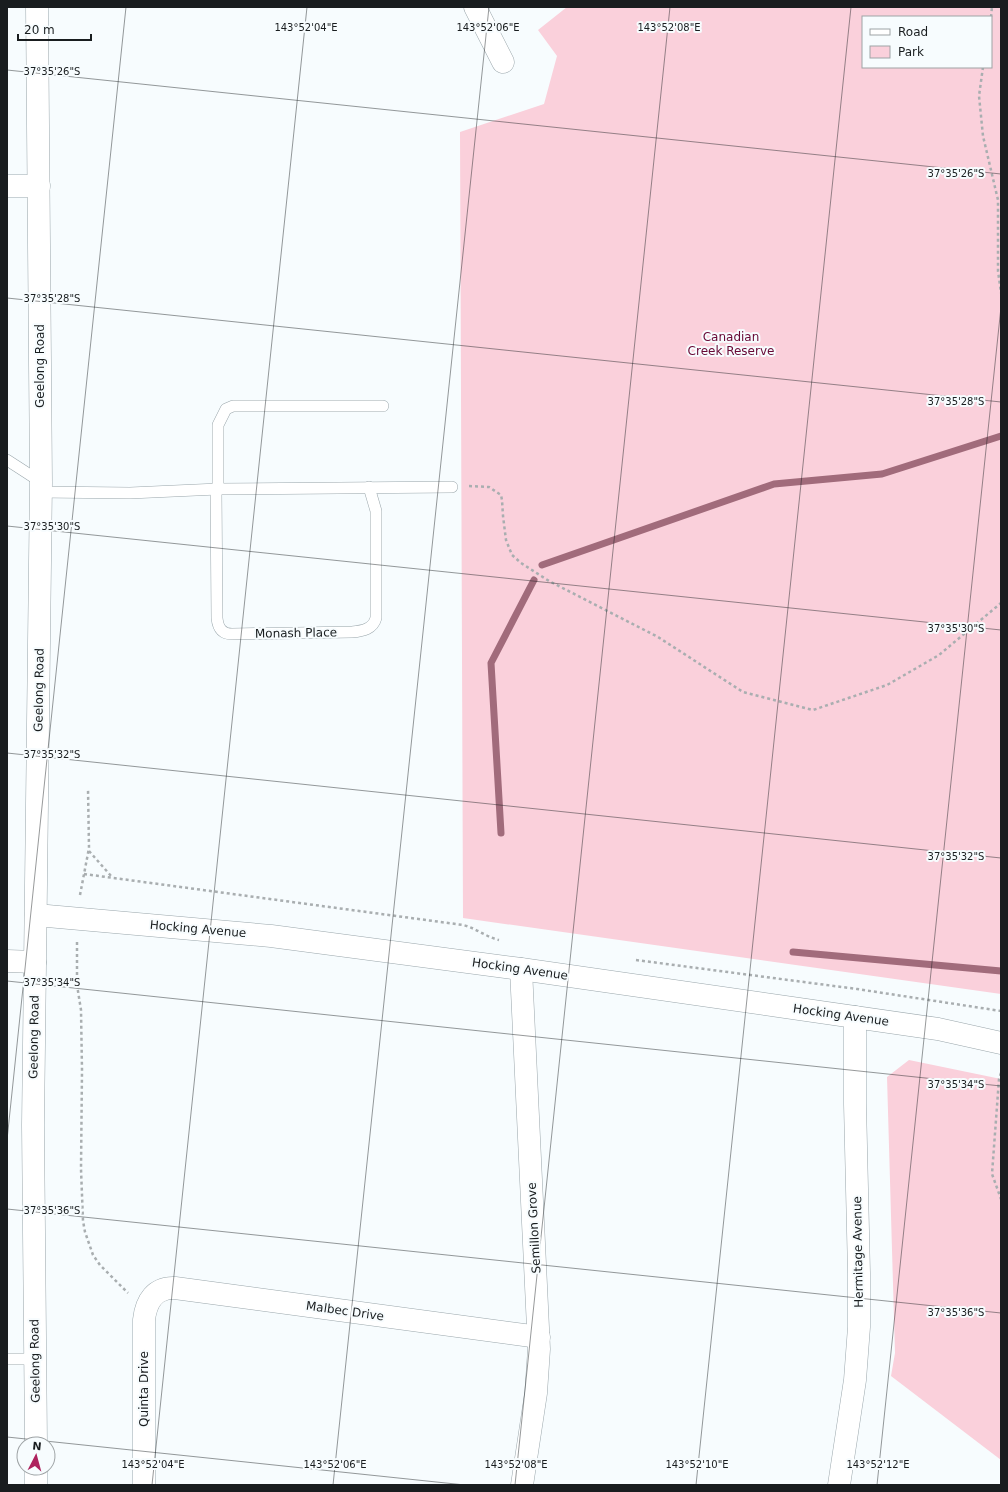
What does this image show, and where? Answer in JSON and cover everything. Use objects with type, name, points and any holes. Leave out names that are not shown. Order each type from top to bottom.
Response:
[{"type":"street","name":"Geelong Road","points":[[36,1436],[33,1133],[40,487],[37,7]]},
{"type":"street","points":[[475,7],[503,62]]},
{"type":"street","points":[[7,186],[39,186]]},
{"type":"street","name":"Hocking Avenue","points":[[36,915],[271,936],[521,969],[938,1029],[1001,1042]]},
{"type":"street","points":[[7,961],[35,962]]},
{"type":"street","name":"Semillon Grove","points":[[521,969],[539,1337],[536,1393],[522,1485]]},
{"type":"street","name":"Hermitage Avenue","points":[[839,1485],[856,1374],[859,1327],[855,1017]]},
{"type":"street","name":"Malbec Drive","points":[[154,1295],[164,1289],[176,1288],[539,1337]]},
{"type":"street","name":"Quinta Drive","points":[[144,1485],[143,1326],[146,1309],[154,1295]]},
{"type":"lane","points":[[217,489],[218,425],[226,409],[233,406],[383,406]]},
{"type":"lane","points":[[7,460],[40,487],[130,493],[217,489],[452,487]]},
{"type":"lane","name":"Monash Place","points":[[217,489],[217,618],[221,630],[232,634],[352,632],[364,631],[374,624],[376,618],[376,511],[369,487]]},
{"type":"lane","points":[[7,1359],[35,1359]]},
{"type":"path","points":[[983,68],[979,96],[983,136],[998,200],[998,271],[1001,293]]},
{"type":"path","points":[[452,487],[489,487],[501,495],[506,540],[512,555],[521,563],[549,581],[658,637],[743,692],[813,710],[886,685],[926,663],[939,655],[1001,603]]},
{"type":"path","points":[[88,788],[88,851],[80,893],[77,963],[77,985],[81,1010],[81,1169],[83,1221],[93,1255],[100,1265],[128,1293]]},
{"type":"path","points":[[88,851],[112,878]]},
{"type":"path","points":[[84,874],[463,925],[476,929],[492,939],[505,942]]},
{"type":"path","points":[[630,959],[857,989],[1001,1011]]},
{"type":"path","points":[[1001,1073],[999,1079],[992,1174],[1001,1199]]},
{"type":"green space","name":"Canadian Creek Reserve","points":[[567,7],[1001,7],[1001,994],[463,918],[460,132],[544,104],[557,56],[538,30]]},
{"type":"green space","points":[[909,1060],[1001,1079],[1001,1460],[891,1376],[895,1353],[887,1077]]},
{"type":"waterway","points":[[542,565],[774,484],[882,474],[1001,436]]},
{"type":"waterway","points":[[501,833],[491,663],[534,580]]},
{"type":"waterway","points":[[793,952],[1001,971]]}]
